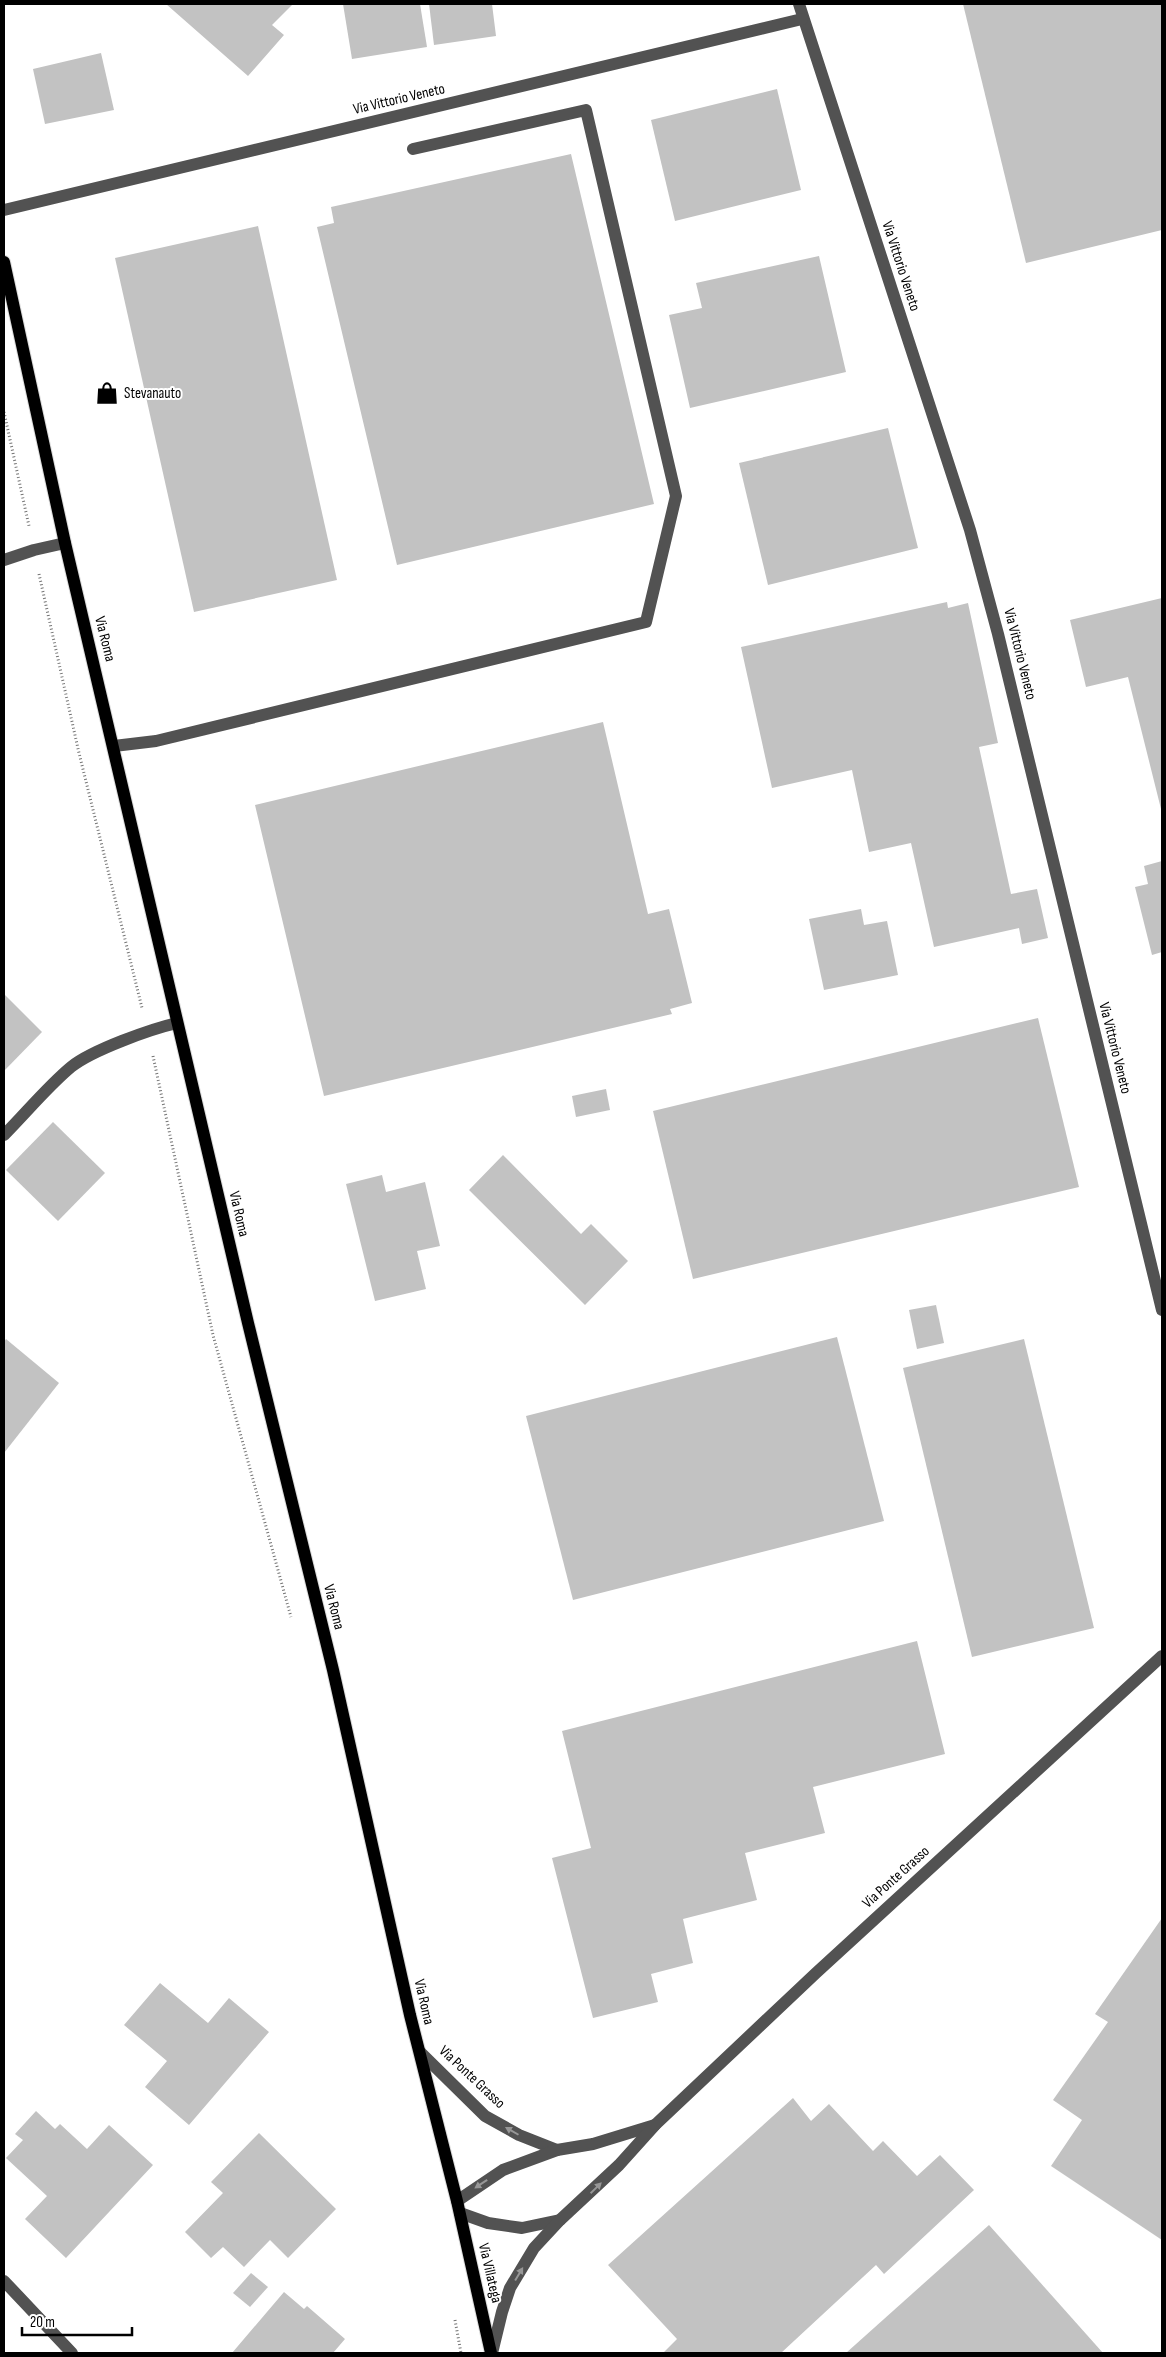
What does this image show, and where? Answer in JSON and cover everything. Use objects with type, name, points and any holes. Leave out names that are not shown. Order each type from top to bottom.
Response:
[{"type":"main road","name":"Via Roma","points":[[4,262],[65,543],[114,746],[177,1023],[333,1670],[420,2052],[459,2207]]},
{"type":"main road","name":"Via Villatega","points":[[459,2207],[492,2353]]},
{"type":"street","name":"Via Vittorio Veneto","points":[[799,4],[802,19],[970,530],[998,634],[1162,1310]]},
{"type":"street","name":"Via Vittorio Veneto","points":[[4,210],[802,19]]},
{"type":"street","points":[[114,746],[156,741],[646,622],[676,496],[586,110],[413,149]]},
{"type":"street","points":[[4,560],[34,550],[65,543]]},
{"type":"street","points":[[4,1135],[72,1066],[159,1027],[177,1023]]},
{"type":"street","name":"Via Ponte Grasso","points":[[492,2353],[510,2288],[534,2248],[560,2220],[620,2165],[655,2125],[816,1973],[1162,1656]]},
{"type":"street","name":"Via Ponte Grasso","points":[[420,2052],[485,2116],[519,2135],[557,2150]]},
{"type":"street","name":"Via Ponte Grasso","points":[[459,2207],[503,2170],[557,2150],[592,2144],[655,2125]]},
{"type":"street","points":[[459,2207],[488,2223],[522,2228],[560,2220]]},
{"type":"street","points":[[4,2281],[72,2353]]},
{"type":"path","points":[[4,412],[79,753],[143,1012]]},
{"type":"path","points":[[152,1050],[214,1335],[292,1620]]},
{"type":"path","points":[[454,2315],[462,2353]]},
{"type":"building","points":[[166,4],[293,4],[272,25],[284,35],[248,76]]},
{"type":"building","points":[[343,4],[420,4],[427,47],[352,59]]},
{"type":"building","points":[[429,4],[492,4],[496,36],[434,45]]},
{"type":"building","points":[[963,4],[1162,4],[1162,230],[1026,263]]},
{"type":"building","points":[[101,53],[114,110],[45,124],[33,69]]},
{"type":"building","points":[[777,89],[801,190],[675,221],[651,120]]},
{"type":"building","points":[[571,154],[654,504],[397,565],[317,227],[334,223],[331,207]]},
{"type":"building","points":[[258,226],[337,580],[194,612],[115,258]]},
{"type":"building","points":[[819,256],[846,372],[690,408],[669,315],[702,308],[696,283]]},
{"type":"building","points":[[888,428],[918,548],[768,585],[739,463]]},
{"type":"building","points":[[1162,598],[1162,813],[1128,677],[1086,687],[1070,620]]},
{"type":"building","points":[[947,602],[948,608],[968,603],[998,743],[979,747],[1011,894],[1037,889],[1048,938],[1022,944],[1019,928],[934,947],[911,843],[869,852],[852,770],[772,788],[741,647]]},
{"type":"building","points":[[603,722],[648,914],[669,909],[692,1003],[670,1009],[672,1014],[324,1096],[255,805]]},
{"type":"building","points":[[1162,861],[1162,952],[1152,955],[1135,887],[1148,884],[1144,866]]},
{"type":"building","points":[[861,909],[864,925],[887,921],[898,975],[824,990],[809,919]]},
{"type":"building","points":[[4,994],[42,1032],[4,1071]]},
{"type":"building","points":[[1038,1018],[1079,1187],[693,1279],[653,1111]]},
{"type":"building","points":[[606,1089],[610,1110],[576,1117],[572,1096]]},
{"type":"building","points":[[53,1122],[105,1173],[58,1221],[6,1170]]},
{"type":"building","points":[[503,1155],[581,1234],[591,1224],[628,1261],[585,1305],[469,1190]]},
{"type":"building","points":[[382,1175],[386,1192],[425,1182],[440,1246],[417,1251],[426,1289],[375,1301],[346,1184]]},
{"type":"building","points":[[936,1305],[944,1343],[917,1349],[909,1310]]},
{"type":"building","points":[[837,1337],[884,1521],[573,1600],[526,1416]]},
{"type":"building","points":[[6,1339],[59,1383],[4,1453],[4,1342]]},
{"type":"building","points":[[1024,1339],[1094,1628],[972,1657],[903,1368]]},
{"type":"building","points":[[917,1641],[945,1754],[813,1787],[825,1833],[745,1853],[757,1900],[683,1919],[693,1963],[651,1974],[658,2002],[593,2018],[552,1858],[591,1848],[562,1731]]},
{"type":"building","points":[[1162,1918],[1162,2240],[1051,2166],[1082,2120],[1053,2100],[1108,2022],[1095,2014]]},
{"type":"building","points":[[160,1983],[208,2023],[229,1998],[269,2032],[189,2125],[145,2087],[167,2061],[124,2025]]},
{"type":"building","points":[[793,2098],[811,2121],[829,2104],[873,2151],[883,2141],[917,2176],[940,2155],[974,2190],[884,2274],[876,2265],[781,2353],[663,2353],[677,2339],[608,2265]]},
{"type":"building","points":[[36,2111],[55,2129],[60,2124],[87,2149],[109,2125],[153,2165],[66,2258],[25,2219],[47,2196],[6,2158],[23,2140],[15,2134]]},
{"type":"building","points":[[259,2133],[336,2209],[288,2258],[270,2240],[244,2267],[223,2247],[211,2258],[185,2232],[223,2193],[211,2182]]},
{"type":"building","points":[[989,2225],[1103,2353],[846,2353]]},
{"type":"building","points":[[251,2273],[268,2287],[250,2307],[233,2293]]},
{"type":"building","points":[[284,2292],[304,2309],[307,2306],[345,2339],[333,2353],[232,2353]]},
{"type":"place","name":"Stevanauto","points":[[107,393]]}]
